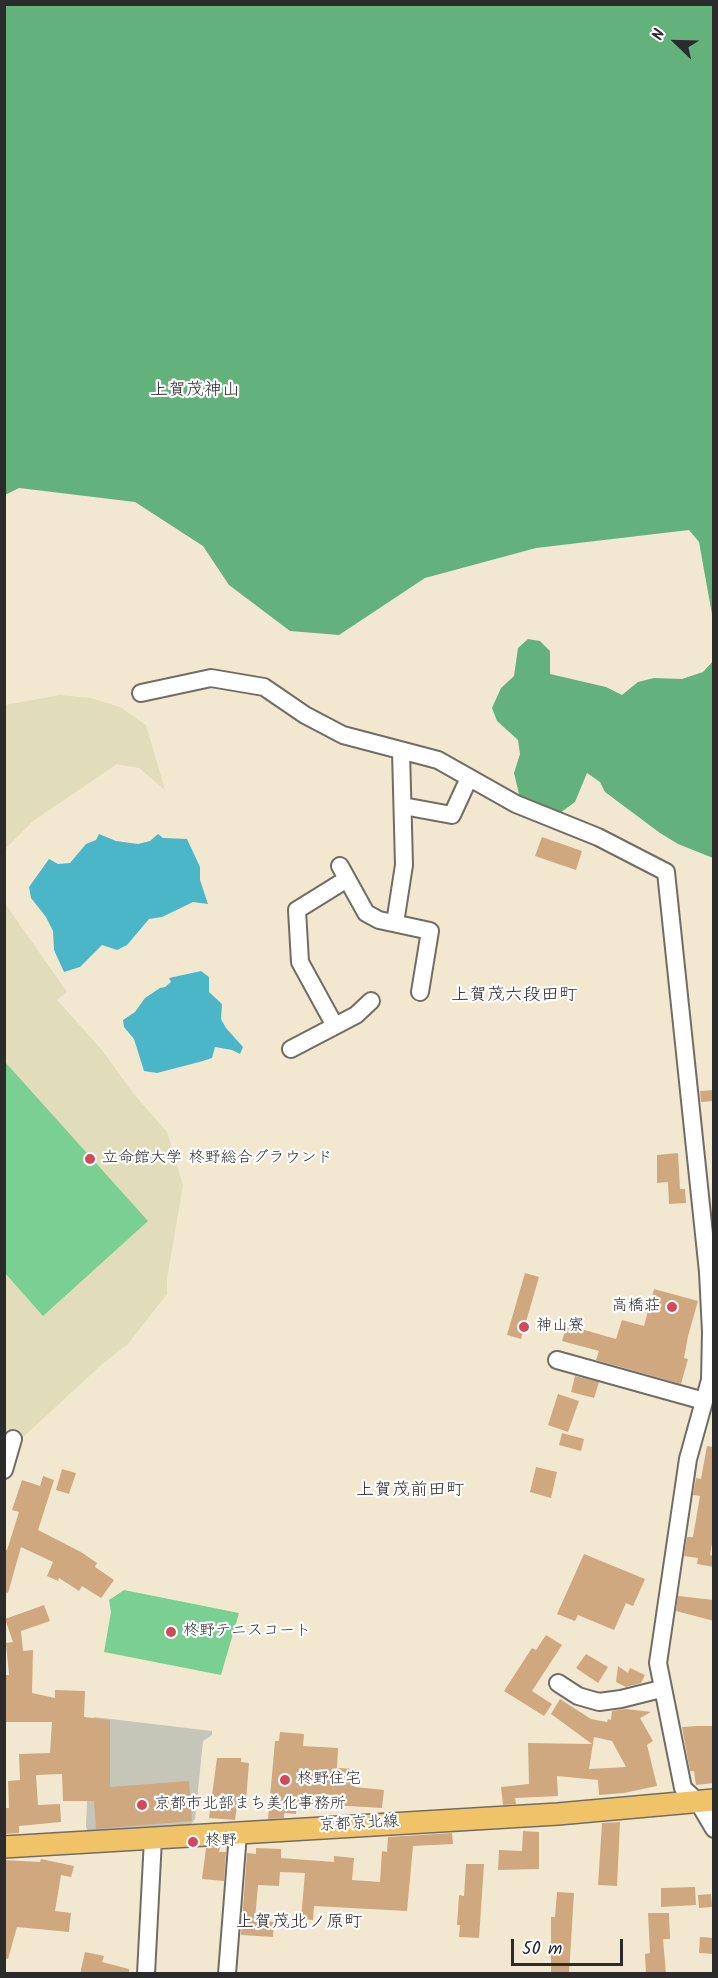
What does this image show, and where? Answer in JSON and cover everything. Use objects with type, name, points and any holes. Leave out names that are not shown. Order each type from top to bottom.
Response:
[{"type":"main road","name":"京都京北線","points":[[4,1847],[558,1814],[706,1801]]},
{"type":"street","points":[[141,693],[211,678],[243,681],[264,687],[305,716],[343,735],[438,760],[516,804],[598,837],[666,872],[711,1272],[711,1332],[710,1380],[688,1459],[658,1674],[683,1788],[706,1801],[714,1829]]},
{"type":"street","points":[[395,923],[404,865],[401,751]]},
{"type":"street","points":[[403,806],[452,816],[469,778]]},
{"type":"street","points":[[334,1026],[300,962],[297,910],[343,872],[366,913],[430,932],[420,992]]},
{"type":"street","points":[[291,1049],[356,1015],[371,1001]]},
{"type":"street","points":[[557,1360],[704,1401]]},
{"type":"street","points":[[4,1470],[13,1439]]},
{"type":"street","points":[[558,1683],[579,1696],[599,1702],[662,1689]]},
{"type":"street","points":[[227,1974],[237,1833]]},
{"type":"street","points":[[146,1974],[153,1839]]},
{"type":"shaded area","points":[[60,695],[90,698],[120,707],[146,725],[165,790],[139,768],[117,764],[33,821],[7,847],[5,856],[5,705]]},
{"type":"shaded area","name":"立命館大学 柊野総合グラウンド","points":[[4,902],[67,992],[57,1000],[102,1050],[133,1093],[167,1132],[183,1185],[167,1279],[167,1294],[128,1344],[100,1366],[19,1441],[4,1445]]},
{"type":"shaded area","points":[[94,1717],[212,1731],[212,1735],[203,1741],[195,1819],[188,1828],[90,1836],[86,1827],[89,1747],[93,1747]]},
{"type":"green space","points":[[5,4],[713,5],[713,620],[699,542],[689,530],[536,548],[425,578],[339,635],[290,631],[229,585],[203,546],[135,502],[19,488],[5,495]]},
{"type":"green space","points":[[528,639],[540,641],[550,651],[550,674],[606,687],[622,695],[638,682],[654,678],[682,679],[703,672],[713,661],[713,858],[678,844],[660,833],[605,792],[600,782],[587,773],[575,802],[560,813],[540,810],[525,803],[519,794],[514,773],[520,754],[518,740],[497,721],[492,708],[501,688],[514,676],[518,648]]},
{"type":"green space","points":[[5,1062],[148,1221],[43,1316],[5,1273]]},
{"type":"green space","name":"柊野テニスコート","points":[[124,1590],[239,1613],[221,1675],[104,1652],[111,1612],[109,1600]]},
{"type":"water","points":[[99,834],[116,841],[138,844],[150,841],[158,834],[163,838],[187,839],[200,867],[200,880],[208,904],[193,902],[162,917],[149,919],[127,945],[117,950],[102,945],[80,967],[64,972],[54,950],[53,931],[46,917],[31,898],[29,887],[49,859],[58,864],[70,863],[86,844],[96,840]]},
{"type":"water","points":[[201,971],[209,977],[209,992],[222,1004],[221,1019],[243,1047],[240,1054],[215,1047],[212,1058],[157,1073],[144,1071],[134,1039],[124,1027],[123,1020],[135,1012],[145,998],[171,982],[169,978]]},
{"type":"building","points":[[542,837],[582,851],[576,870],[535,856]]},
{"type":"building","points":[[714,1090],[714,1101],[701,1102],[700,1091]]},
{"type":"building","points":[[678,1153],[680,1189],[685,1189],[686,1203],[669,1204],[668,1182],[657,1183],[657,1155]]},
{"type":"building","points":[[525,1273],[539,1277],[521,1339],[507,1335]]},
{"type":"building","name":"神山寮","points":[[654,1289],[698,1301],[688,1336],[684,1358],[688,1359],[681,1384],[596,1360],[599,1351],[562,1341],[567,1325],[616,1339],[622,1320],[644,1326]]},
{"type":"building","points":[[575,1376],[599,1382],[594,1398],[571,1392]]},
{"type":"building","points":[[558,1394],[579,1401],[568,1432],[548,1425]]},
{"type":"building","points":[[562,1433],[584,1439],[581,1451],[559,1445]]},
{"type":"building","points":[[707,1446],[714,1447],[714,1532],[710,1555],[714,1556],[714,1567],[697,1564],[698,1558],[684,1556],[687,1537],[693,1537],[700,1496],[693,1495],[696,1478],[701,1479]]},
{"type":"building","points":[[536,1467],[557,1472],[551,1498],[530,1492]]},
{"type":"building","points":[[62,1469],[76,1473],[69,1494],[56,1490]]},
{"type":"building","points":[[43,1476],[54,1480],[38,1530],[81,1552],[97,1563],[95,1567],[114,1580],[101,1598],[82,1586],[79,1591],[59,1578],[58,1581],[47,1576],[53,1562],[21,1547],[8,1593],[4,1592],[4,1549],[7,1550],[19,1512],[12,1510],[22,1480],[40,1486]]},
{"type":"building","points":[[584,1554],[645,1579],[633,1606],[626,1603],[614,1630],[578,1615],[575,1621],[557,1614]]},
{"type":"building","points":[[678,1596],[714,1600],[714,1621],[676,1611]]},
{"type":"building","points":[[44,1605],[50,1621],[21,1631],[23,1651],[33,1650],[32,1693],[55,1698],[55,1690],[85,1691],[84,1717],[110,1720],[110,1787],[189,1781],[192,1821],[96,1829],[94,1801],[63,1801],[62,1774],[36,1775],[38,1805],[60,1804],[61,1822],[19,1826],[19,1833],[4,1834],[4,1808],[9,1808],[8,1781],[20,1780],[19,1754],[50,1753],[52,1722],[4,1722],[4,1675],[9,1675],[6,1643],[13,1642],[5,1619]]},
{"type":"building","points":[[546,1635],[562,1645],[532,1691],[552,1704],[544,1716],[504,1691],[532,1648],[536,1650]]},
{"type":"building","points":[[586,1654],[608,1667],[598,1683],[576,1668]]},
{"type":"building","points":[[618,1666],[628,1673],[630,1668],[645,1675],[641,1683],[626,1687],[616,1682]]},
{"type":"building","points":[[560,1699],[591,1719],[607,1722],[608,1719],[611,1720],[612,1711],[626,1709],[651,1712],[640,1718],[653,1741],[647,1745],[657,1786],[624,1793],[599,1795],[598,1780],[557,1776],[558,1796],[515,1798],[516,1804],[503,1805],[501,1787],[529,1784],[528,1743],[592,1744],[551,1714]],"holes":[[[594,1737],[612,1741],[626,1767],[589,1769]]]},
{"type":"building","points":[[714,1726],[714,1783],[696,1785],[694,1771],[690,1771],[682,1727]]},
{"type":"building","points":[[280,1732],[304,1734],[303,1746],[338,1748],[337,1768],[356,1769],[355,1787],[384,1790],[382,1808],[297,1803],[296,1814],[284,1813],[284,1818],[268,1819],[275,1741],[279,1741]]},
{"type":"building","points":[[217,1758],[241,1758],[241,1762],[249,1763],[246,1800],[238,1799],[235,1820],[209,1818]]},
{"type":"building","points":[[620,1822],[617,1886],[598,1885],[602,1823]]},
{"type":"building","points":[[523,1831],[539,1832],[539,1869],[498,1870],[499,1850],[522,1851]]},
{"type":"building","points":[[452,1833],[453,1844],[413,1846],[407,1911],[314,1906],[313,1920],[301,1919],[305,1873],[280,1872],[279,1886],[258,1885],[255,1920],[274,1922],[273,1937],[241,1935],[247,1853],[256,1854],[256,1848],[281,1849],[281,1858],[334,1862],[334,1856],[354,1858],[352,1880],[380,1882],[382,1851],[387,1852],[388,1837]]},
{"type":"building","points":[[220,1847],[219,1852],[226,1852],[224,1881],[202,1879],[206,1848]]},
{"type":"building","points":[[41,1859],[74,1866],[71,1877],[61,1875],[55,1911],[71,1913],[69,1932],[17,1927],[8,1959],[4,1958],[4,1860],[40,1862]]},
{"type":"building","points":[[466,1864],[484,1864],[479,1938],[459,1937],[460,1925],[457,1925],[459,1895],[464,1896]]},
{"type":"building","points":[[695,1887],[696,1905],[661,1907],[661,1888]]},
{"type":"building","points":[[557,1892],[574,1893],[569,1974],[551,1974],[551,1917],[555,1917]]},
{"type":"building","points":[[711,1894],[712,1907],[699,1908],[698,1895]]},
{"type":"building","points":[[648,1913],[669,1913],[670,1939],[663,1939],[666,1974],[646,1974],[645,1954],[650,1953]]},
{"type":"building","points":[[700,1937],[714,1938],[714,1954],[699,1953]]},
{"type":"building","points":[[85,1952],[104,1956],[102,1962],[129,1969],[129,1974],[80,1974]]},
{"type":"place","name":"立命館大学 柊野総合グラウンド","points":[[90,1159]]},
{"type":"place","name":"高橋荘","points":[[672,1307]]},
{"type":"place","name":"神山寮","points":[[524,1327]]},
{"type":"place","name":"柊野テニスコート","points":[[171,1632]]},
{"type":"place","name":"柊野住宅","points":[[285,1780]]},
{"type":"place","name":"京都市北部まち美化事務所","points":[[142,1805]]},
{"type":"place","name":"柊野","points":[[193,1842]]},
{"type":"district","name":"上賀茂神山","points":[[195,392]]},
{"type":"district","name":"上賀茂六段田町","points":[[514,997]]},
{"type":"district","name":"上賀茂前田町","points":[[410,1492]]},
{"type":"district","name":"上賀茂北ノ原町","points":[[299,1924]]}]
